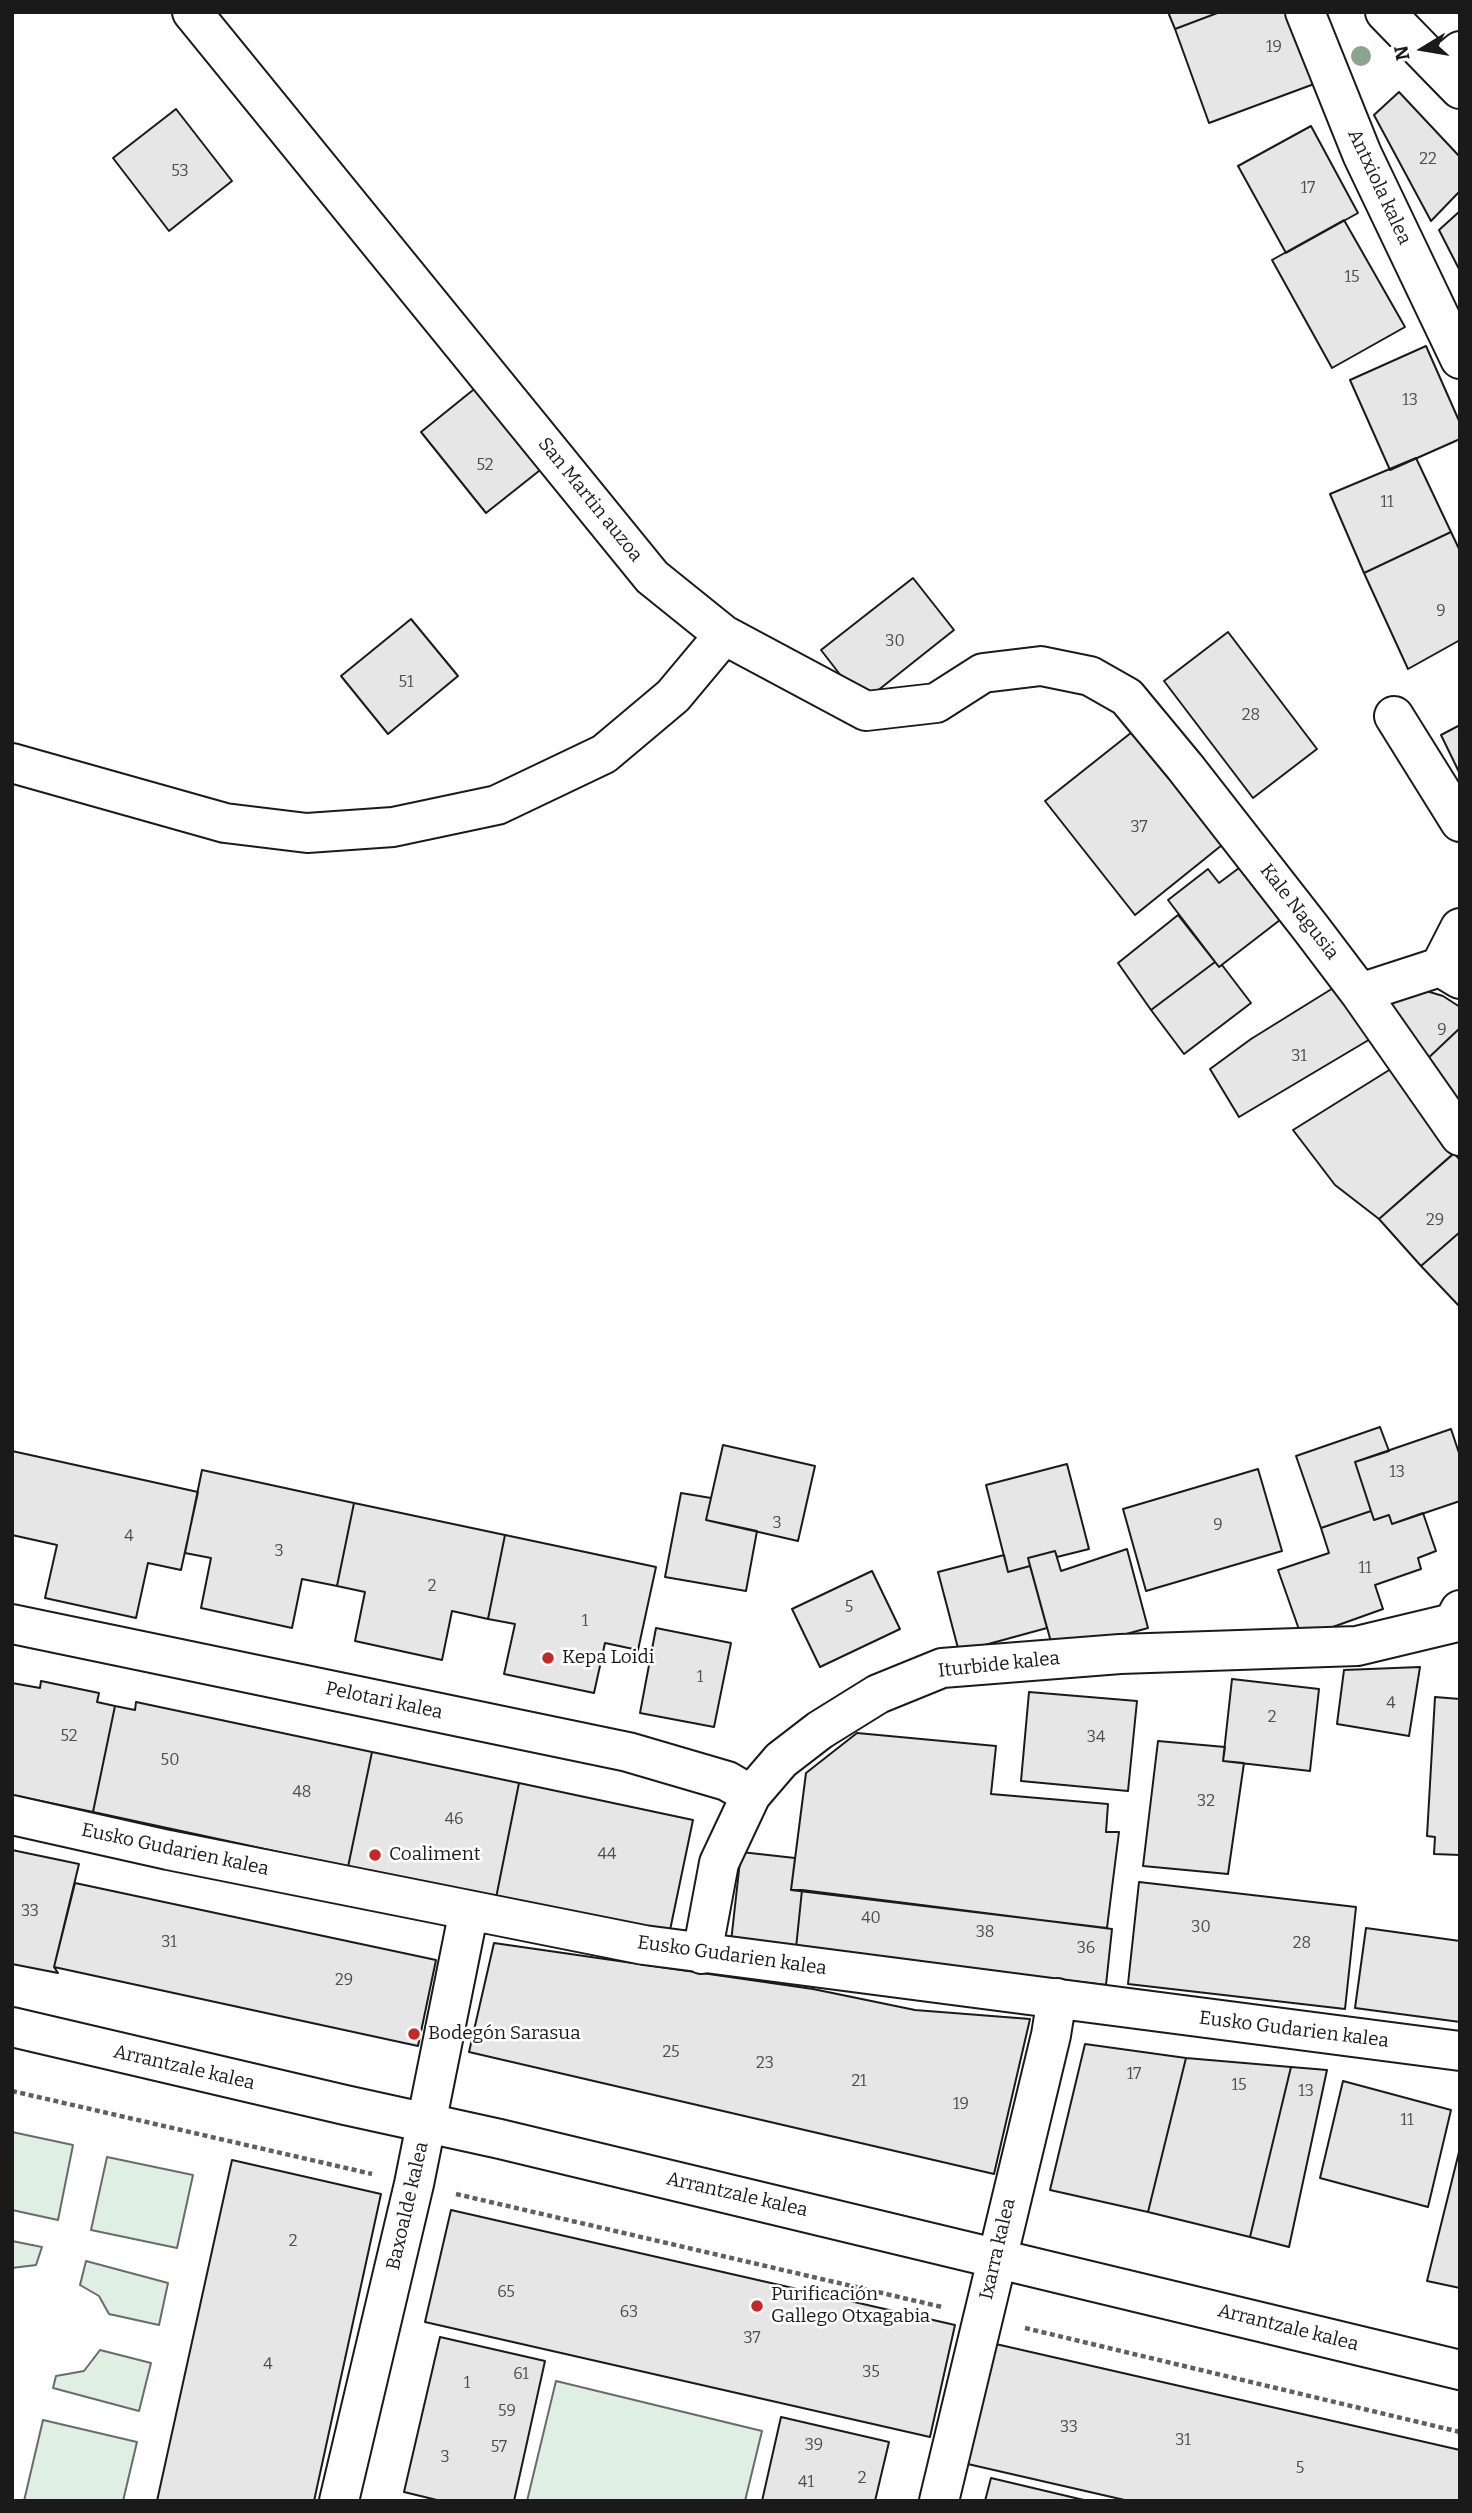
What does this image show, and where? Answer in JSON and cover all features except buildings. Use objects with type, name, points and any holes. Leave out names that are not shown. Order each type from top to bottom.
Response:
[{"type":"main road","name":"San Martin auzoa","points":[[192,12],[652,577],[724,635],[866,711],[936,703],[983,673],[1041,666],[1090,676],[1126,697]]},
{"type":"main road","name":"Antxiola kalea","points":[[1305,12],[1362,155],[1460,359]]},
{"type":"main road","points":[[1385,12],[1453,69]]},
{"type":"main road","points":[[12,763],[225,823],[307,833],[393,827],[496,805],[604,754],[673,696],[724,635]]},
{"type":"main road","name":"Kale Nagusia","points":[[1126,697],[1185,767],[1360,993],[1460,1136]]},
{"type":"main road","points":[[1394,716],[1460,822]]},
{"type":"main road","points":[[1360,993],[1450,973],[1460,928]]},
{"type":"main road","name":"Iturbide kalea","points":[[702,1954],[719,1863],[751,1794],[781,1760],[820,1730],[878,1694],[942,1668],[1121,1654],[1357,1646],[1457,1620]]},
{"type":"main road","name":"Pelotari kalea","points":[[12,1624],[628,1752],[727,1781],[751,1794]]},
{"type":"main road","name":"Eusko Gudarien kalea","points":[[12,1815],[168,1850],[644,1945],[1460,2051]]},
{"type":"main road","name":"Baxoalde kalea","points":[[339,2501],[414,2184],[468,1910]]},
{"type":"main road","name":"Ixarra kalea","points":[[939,2501],[1051,2035],[1057,1998]]},
{"type":"main road","name":"Arrantzale kalea","points":[[12,2027],[500,2139],[1460,2370]]},
{"type":"path","points":[[12,2091],[1460,2432]]},
{"type":"green space","points":[[12,2132],[73,2145],[58,2220],[12,2210]]},
{"type":"green space","points":[[107,2157],[193,2175],[177,2248],[91,2230]]},
{"type":"green space","points":[[12,2241],[42,2247],[36,2265],[12,2268]]},
{"type":"green space","points":[[86,2261],[168,2283],[159,2325],[109,2314],[99,2296],[80,2285]]},
{"type":"green space","points":[[100,2350],[151,2363],[139,2411],[53,2388],[56,2376],[84,2371]]},
{"type":"green space","points":[[556,2381],[762,2431],[745,2501],[527,2501]]},
{"type":"green space","points":[[43,2420],[137,2442],[123,2501],[24,2501]]},
{"type":"place","name":"Kepa Loidi","points":[[548,1658]]},
{"type":"place","name":"Coaliment","points":[[375,1855]]},
{"type":"place","name":"Bodegón Sarasua","points":[[414,2034]]},
{"type":"place","name":"Purificación Gallego Otxagabia","points":[[757,2306]]}]
